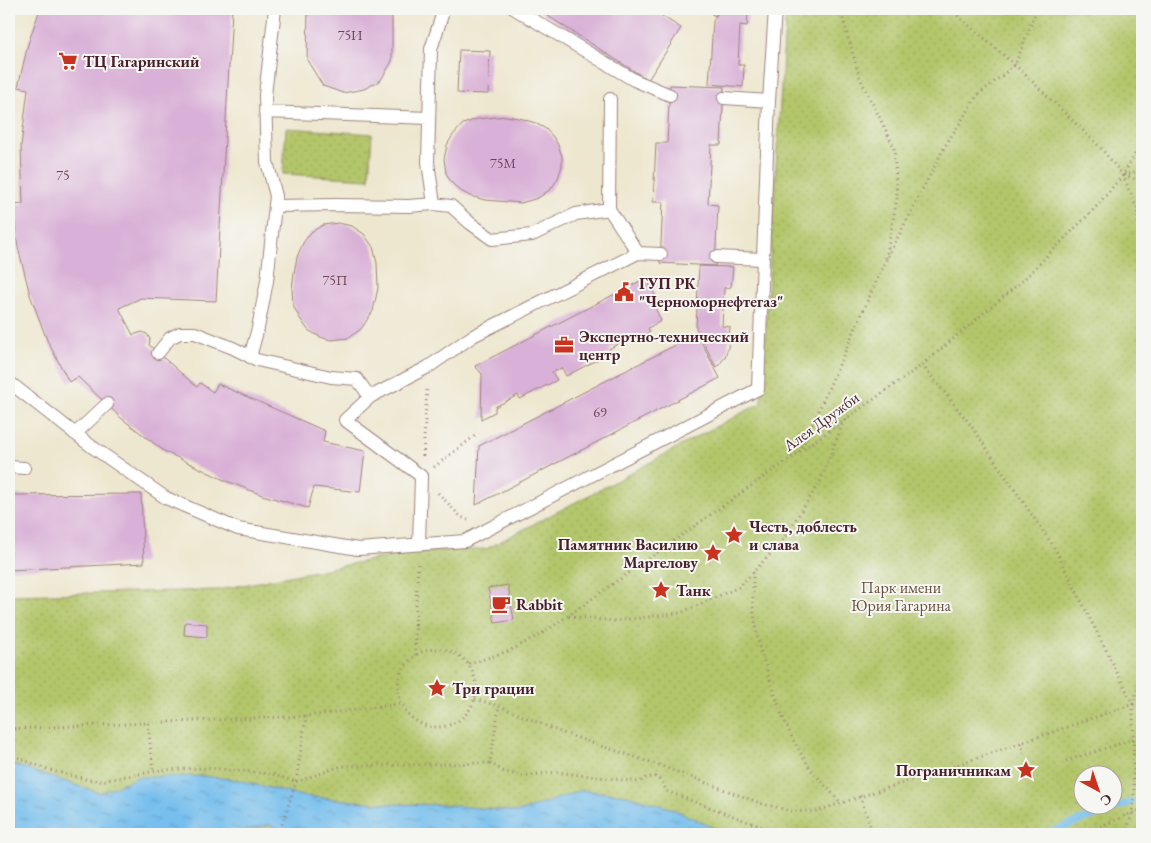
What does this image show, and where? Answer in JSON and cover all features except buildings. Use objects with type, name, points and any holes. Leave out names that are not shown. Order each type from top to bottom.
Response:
[{"type":"lane","points":[[250,357],[267,281],[276,196],[267,162],[265,112],[265,94],[275,9]]},
{"type":"lane","points":[[434,204],[428,162],[431,49],[444,9]]},
{"type":"lane","points":[[515,9],[634,80],[670,95]]},
{"type":"lane","points":[[9,382],[75,434],[166,498],[238,528],[358,549],[465,541],[758,389],[769,101],[775,9]]},
{"type":"lane","points":[[724,98],[769,101]]},
{"type":"lane","points":[[610,99],[608,209],[638,253]]},
{"type":"lane","points":[[265,112],[429,118]]},
{"type":"lane","points":[[275,206],[409,206],[434,204],[451,206],[492,239],[532,235],[576,214],[608,209]]},
{"type":"lane","points":[[419,544],[421,476],[344,420],[370,397],[428,367],[473,336],[638,253],[661,254]]},
{"type":"lane","points":[[716,257],[764,259]]},
{"type":"lane","points":[[158,353],[170,338],[180,333],[195,333],[257,360],[331,377],[356,379],[370,397]]},
{"type":"lane","points":[[75,434],[107,404]]},
{"type":"lane","points":[[9,466],[24,468]]},
{"type":"path","points":[[840,9],[860,78],[894,147],[897,198],[885,262]]},
{"type":"path","points":[[950,9],[1015,65],[1099,146],[1123,175],[1137,209],[1142,270]]},
{"type":"path","points":[[800,452],[885,262],[945,146],[978,95],[1015,65],[1036,9]]},
{"type":"path","name":"Алея Дружби","points":[[469,664],[509,651],[545,632],[922,365],[1022,281],[1095,208],[1123,175],[1142,142]]},
{"type":"path","points":[[1123,175],[1142,170]]},
{"type":"path","points":[[1123,175],[1142,182]]},
{"type":"path","points":[[922,365],[970,424],[1055,549],[1134,704]]},
{"type":"path","points":[[421,476],[428,367]]},
{"type":"path","points":[[569,616],[614,621],[680,613],[739,587],[780,544],[820,482],[844,419]]},
{"type":"path","points":[[421,476],[476,435]]},
{"type":"path","points":[[416,655],[414,631],[419,544]]},
{"type":"path","points":[[753,572],[753,607],[759,646],[780,710],[793,740],[812,770],[841,803]]},
{"type":"path","points":[[438,648],[450,650],[469,664],[474,674],[476,685],[475,699],[469,711],[459,720],[447,726],[433,727],[420,723],[409,716],[401,704],[398,681],[402,670],[416,655],[426,650],[438,648]]},
{"type":"path","points":[[1126,834],[1134,799],[1134,704],[1142,672]]},
{"type":"path","points":[[475,699],[499,706],[563,733],[660,765],[760,803],[791,812],[817,811],[1021,743],[1142,700]]},
{"type":"path","points":[[9,728],[306,716],[401,704]]},
{"type":"path","points":[[490,763],[499,706]]},
{"type":"path","points":[[279,834],[296,782],[306,716]]},
{"type":"path","points":[[148,723],[153,772]]},
{"type":"path","points":[[1066,761],[1134,739]]},
{"type":"path","points":[[1021,743],[1024,753]]},
{"type":"path","points":[[9,754],[49,770],[100,781],[162,770],[208,768],[272,774],[296,782],[341,766],[490,763],[505,772],[522,776],[556,772],[640,782],[654,776],[661,781],[666,791],[762,827],[786,834]]},
{"type":"path","points":[[860,796],[873,834]]},
{"type":"path","points":[[1082,834],[1142,810]]},
{"type":"green space","name":"Парк имени Юрия Гагарина","points":[[786,9],[1142,9],[1142,834],[9,834],[9,595],[217,590],[413,552],[486,549],[761,403]]},
{"type":"green space","points":[[286,128],[372,134],[369,179],[283,174]]},
{"type":"water","points":[[9,764],[100,793],[138,777],[204,776],[238,780],[302,796],[388,804],[449,805],[519,812],[582,790],[627,795],[673,809],[716,829],[720,834],[296,834],[269,825],[242,831],[238,834],[9,834]]},
{"type":"waterway","points":[[1044,834],[1131,802]]},
{"type":"place","name":"ТЦ Гагаринский","points":[[68,61]]},
{"type":"place","name":"ГУП РК \"Черноморнефтегаз\"","points":[[624,292]]},
{"type":"place","name":"Экспертно-технический центр","points":[[564,345]]},
{"type":"place","name":"Честь, доблесть и слава","points":[[734,535]]},
{"type":"place","name":"Памятник Василию Маргелову","points":[[713,553]]},
{"type":"place","name":"Танк","points":[[661,590]]},
{"type":"place","name":"Rabbit","points":[[501,604]]},
{"type":"place","name":"Три грации","points":[[437,688]]},
{"type":"place","name":"Пограничникам","points":[[1026,770]]}]
